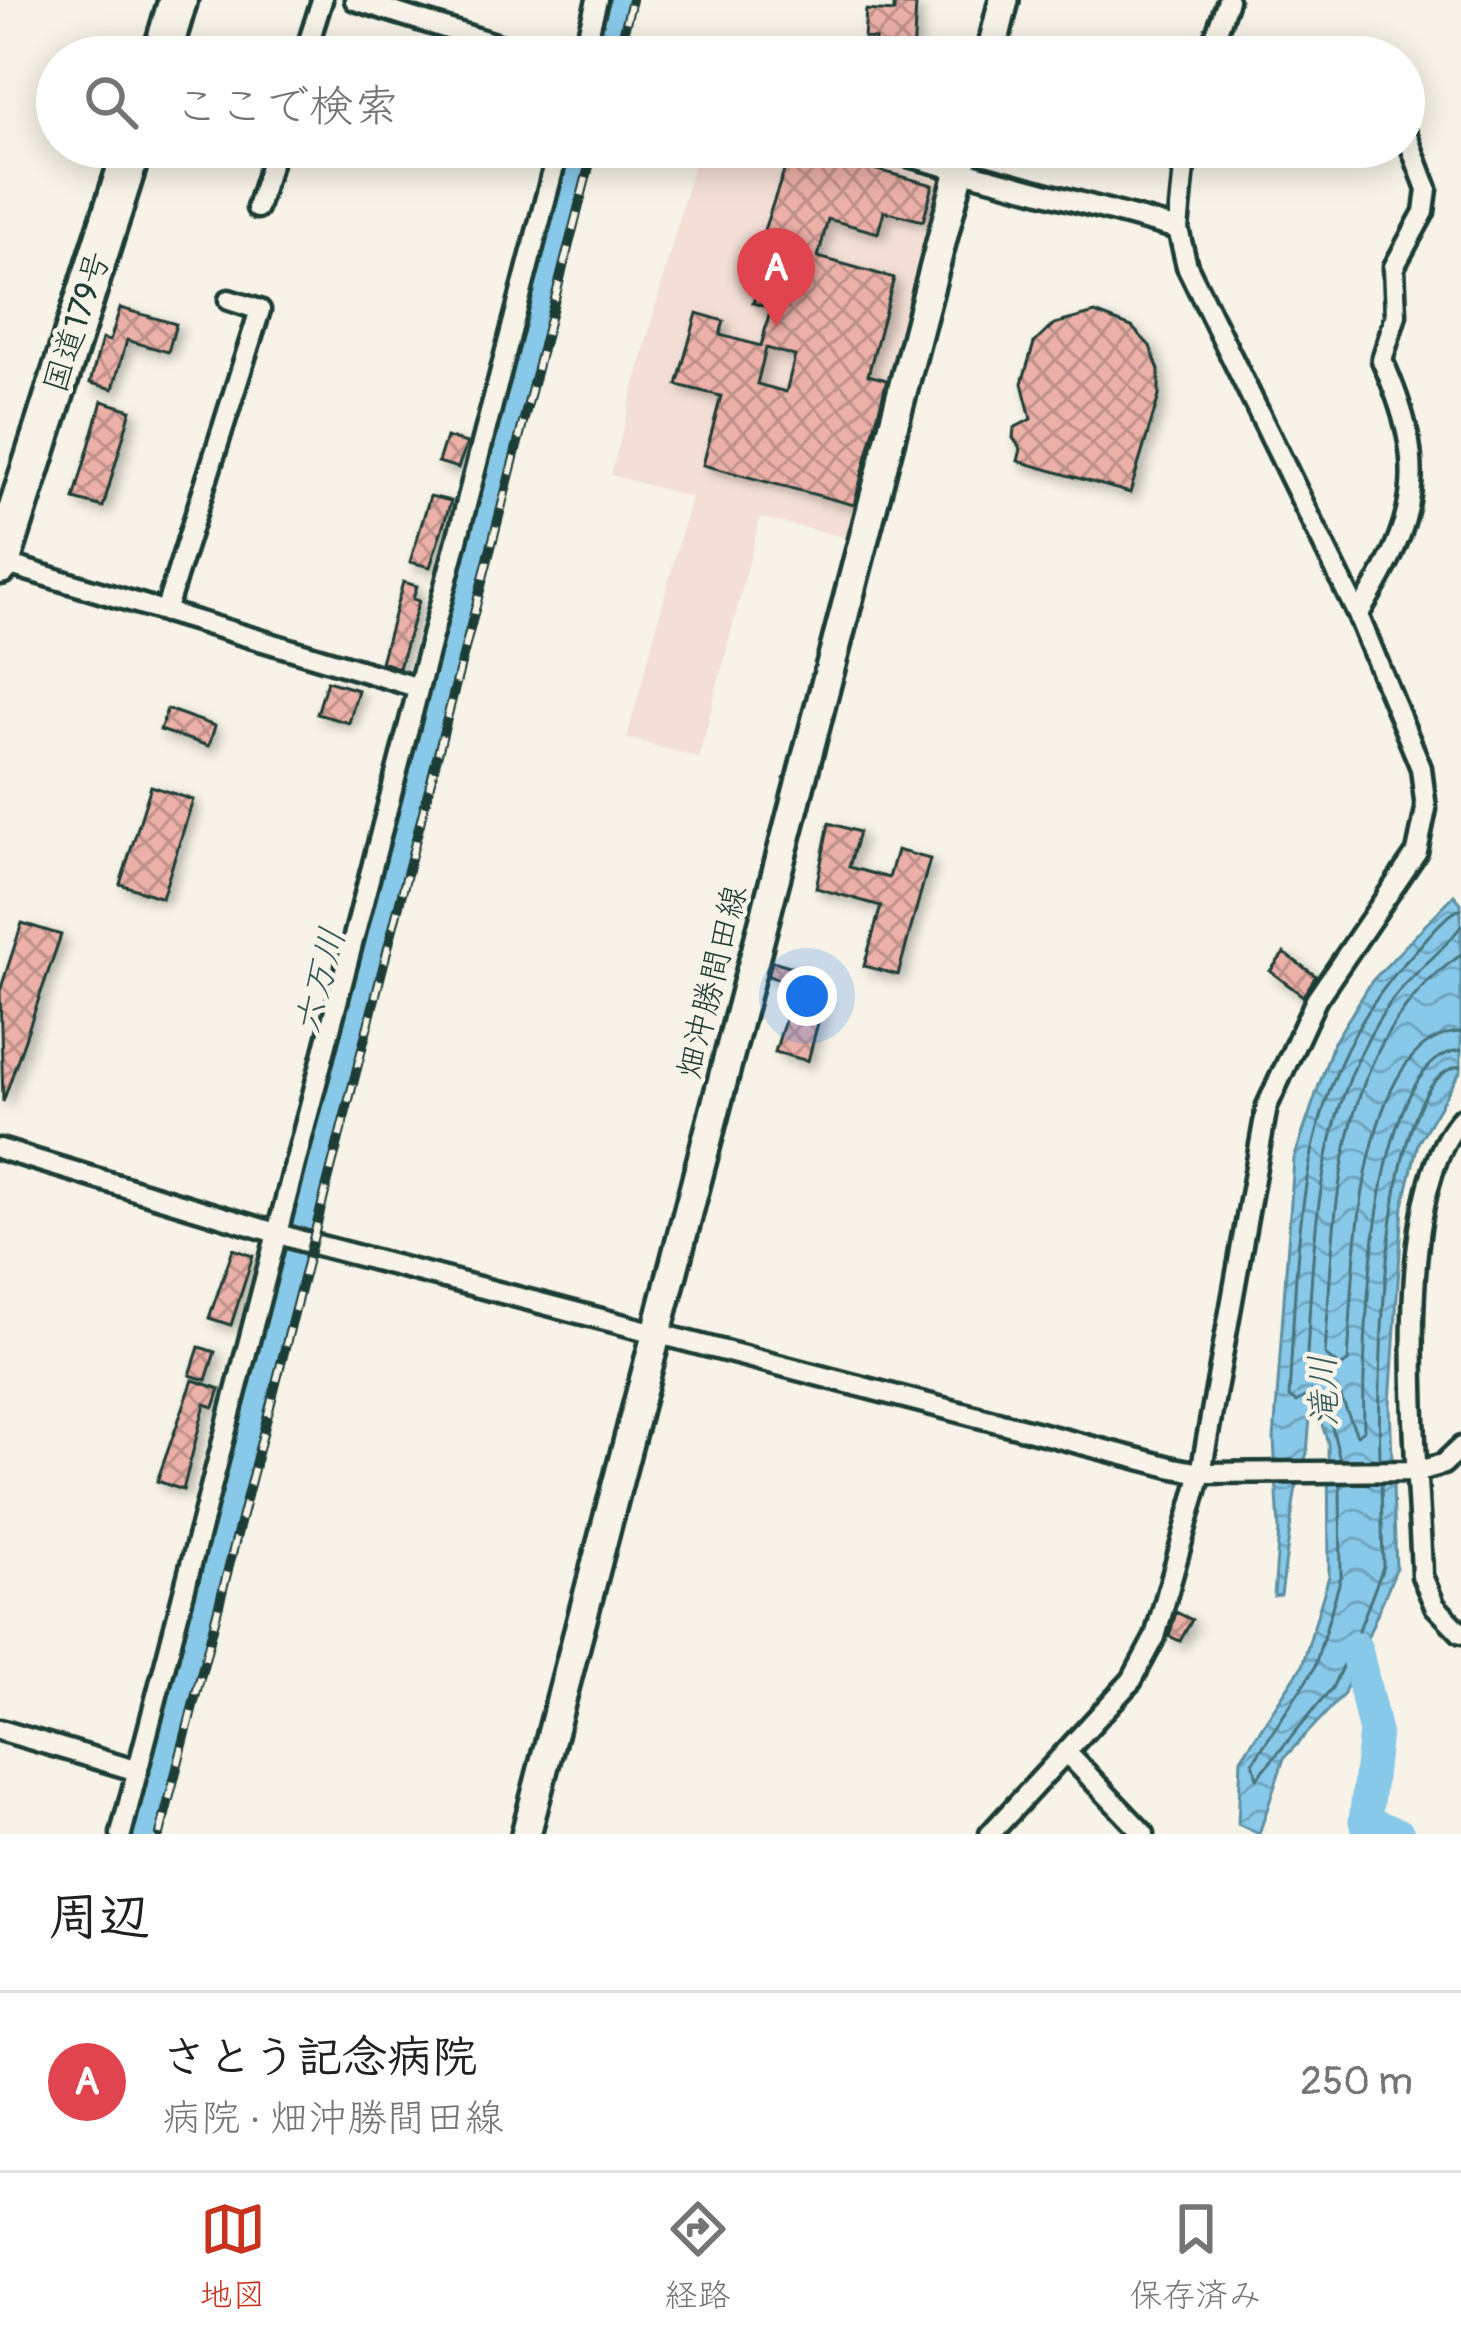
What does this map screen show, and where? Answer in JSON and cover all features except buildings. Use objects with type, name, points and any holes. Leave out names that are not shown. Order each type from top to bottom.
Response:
[{"type":"highway","points":[[167,36],[178,0]]},
{"type":"highway","name":"国道179号","points":[[0,563],[126,168]]},
{"type":"main road","points":[[995,36],[1004,0]]},
{"type":"main road","name":"畑沖勝間田線","points":[[526,1834],[960,168]]},
{"type":"street","points":[[311,36],[322,0]]},
{"type":"street","points":[[355,0],[470,36]]},
{"type":"street","points":[[588,36],[597,0]]},
{"type":"street","points":[[1215,36],[1228,0]]},
{"type":"street","points":[[257,208],[269,168]]},
{"type":"street","points":[[121,1834],[553,168]]},
{"type":"street","points":[[993,168],[1178,229]]},
{"type":"street","points":[[990,1834],[1132,1679],[1155,1637],[1201,1473],[1267,1106],[1316,1000],[1417,853],[1426,809],[1421,768],[1358,615],[1202,304],[1178,229],[1184,168]]},
{"type":"street","points":[[1358,615],[1403,538],[1411,503],[1406,414],[1382,360],[1396,315],[1394,267],[1424,212],[1426,189],[1418,168]]},
{"type":"street","points":[[165,612],[260,310],[229,301]]},
{"type":"street","points":[[0,563],[416,687]]},
{"type":"street","points":[[1461,1119],[1439,1152],[1420,1234],[1414,1320],[1422,1576],[1435,1606],[1461,1633]]},
{"type":"street","points":[[0,1149],[302,1241],[1201,1473],[1419,1471],[1443,1464],[1461,1447]]},
{"type":"street","points":[[0,1730],[138,1771]]},
{"type":"street","points":[[1068,1754],[1144,1834]]},
{"type":"shaded area","points":[[692,168],[900,168],[940,179],[849,538],[760,518],[699,758],[627,738],[691,497],[611,475]]},
{"type":"water","name":"滝川","points":[[1454,895],[1461,903],[1461,1070],[1418,1143],[1403,1206],[1390,1404],[1396,1569],[1343,1695],[1284,1758],[1259,1834],[1238,1824],[1241,1759],[1302,1666],[1329,1576],[1328,1443],[1312,1394],[1307,1453],[1295,1492],[1281,1595],[1274,1596],[1279,1529],[1274,1440],[1294,1159],[1333,1044],[1372,981]]},
{"type":"waterway","name":"六万川","points":[[607,36],[616,0]]},
{"type":"waterway","name":"六万川","points":[[139,1834],[573,168]]},
{"type":"waterway","points":[[1356,1649],[1375,1732],[1365,1822],[1398,1834]]},
{"type":"railway","points":[[623,36],[632,0]]},
{"type":"railway","points":[[160,1834],[589,168]]},
{"type":"place","name":"さとう記念病院","points":[[776,327]]}]
